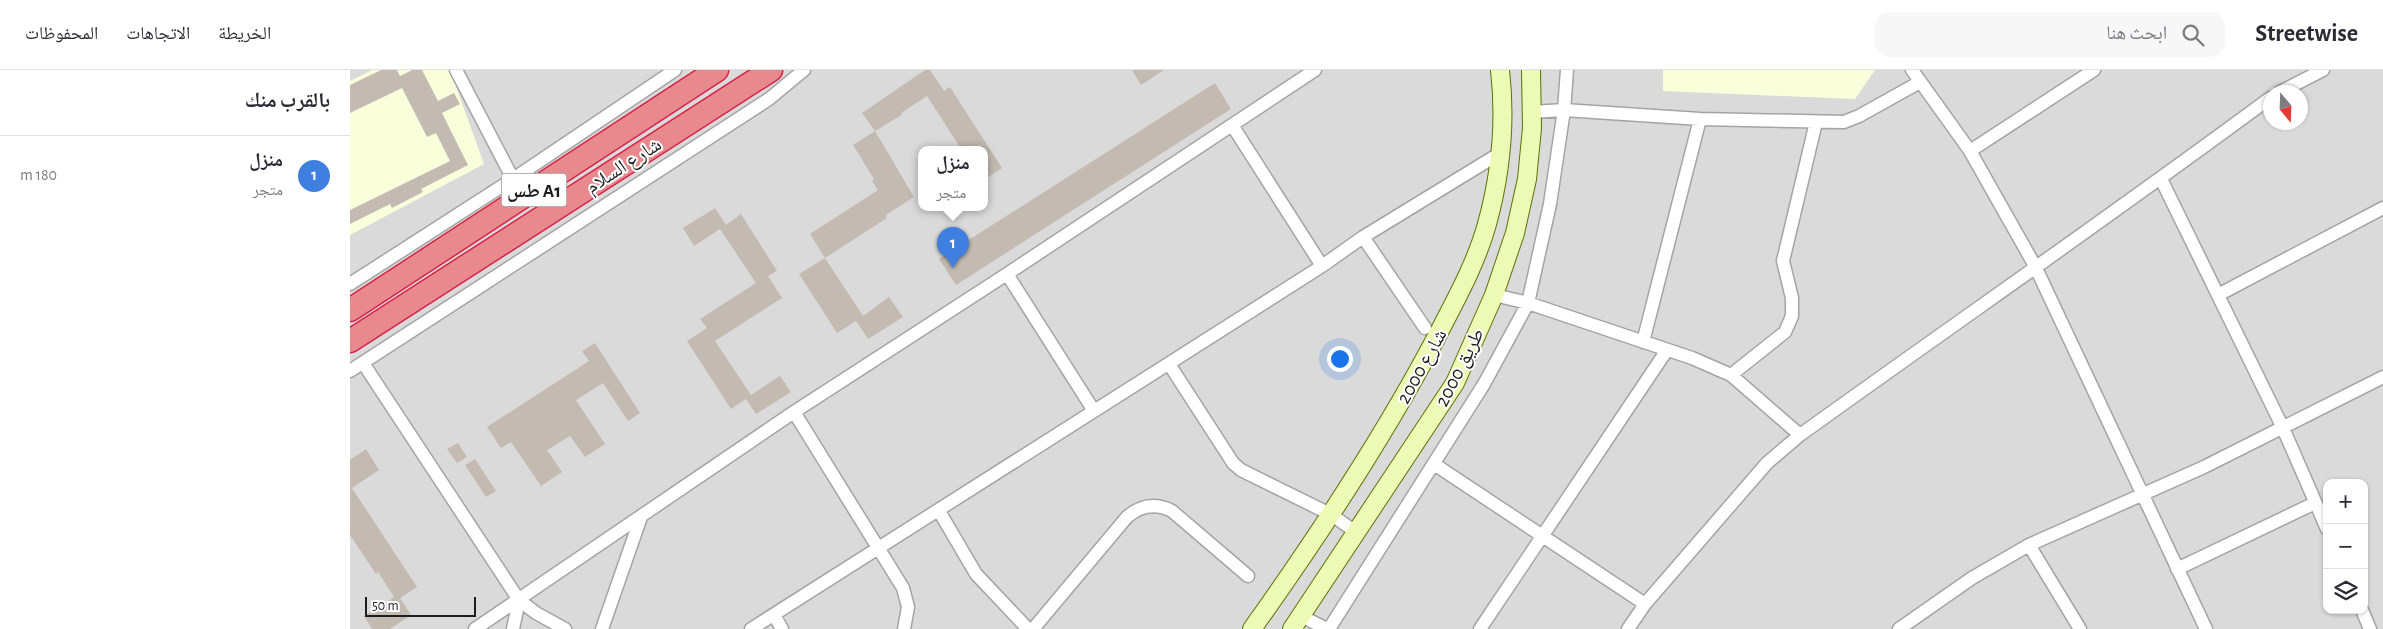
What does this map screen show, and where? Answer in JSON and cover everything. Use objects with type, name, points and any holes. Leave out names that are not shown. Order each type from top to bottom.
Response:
[{"type":"highway","name":"شارع السلام","points":[[350,310],[718,70]]},
{"type":"highway","name":"شارع السلام","points":[[350,342],[771,70]]},
{"type":"street","points":[[456,70],[512,179]]},
{"type":"street","points":[[350,284],[675,70]]},
{"type":"street","points":[[350,372],[769,100],[804,70]]},
{"type":"street","points":[[475,629],[794,412],[1007,274],[1315,70]]},
{"type":"street","name":"شارع 2000","points":[[1252,629],[1332,515],[1376,446],[1465,283],[1487,226],[1502,152],[1503,98],[1500,70]]},
{"type":"street","name":"طريق 2000","points":[[1297,623],[1455,383],[1494,295],[1515,233],[1527,179],[1532,112],[1531,70]]},
{"type":"street","points":[[1297,623],[1328,629],[1484,384],[1528,303],[1550,204],[1564,110],[1567,70]]},
{"type":"street","points":[[1912,70],[1970,151],[2034,266],[2206,629]]},
{"type":"street","points":[[1970,151],[2094,70]]},
{"type":"street","points":[[2293,85],[2320,70]]},
{"type":"street","points":[[1532,112],[1564,110],[1700,119],[1844,122],[1859,116],[1920,82]]},
{"type":"street","points":[[1628,629],[1646,604],[1767,463],[1800,435],[2034,266],[2161,179],[2263,103]]},
{"type":"street","points":[[1643,342],[1700,119]]},
{"type":"street","points":[[1731,375],[1785,332],[1792,316],[1792,298],[1783,261],[1816,122]]},
{"type":"street","points":[[1232,125],[1322,266]]},
{"type":"street","points":[[751,629],[1322,266],[1363,237],[1502,152]]},
{"type":"street","points":[[2161,179],[2283,428],[2325,524]]},
{"type":"street","points":[[2218,295],[2383,208]]},
{"type":"street","points":[[1363,237],[1425,328]]},
{"type":"street","points":[[1007,274],[1094,411]]},
{"type":"street","points":[[1494,295],[1528,303],[1692,358],[1731,375],[1800,435]]},
{"type":"street","points":[[1480,629],[1667,350]]},
{"type":"street","points":[[362,363],[520,600],[536,613],[565,629]]},
{"type":"street","points":[[1169,364],[1233,464],[1332,515],[1357,533]]},
{"type":"street","points":[[1898,629],[1972,578],[2029,546],[2283,428],[2383,377]]},
{"type":"street","points":[[794,412],[879,548],[906,597],[908,616],[904,629]]},
{"type":"street","points":[[1434,464],[1646,604]]},
{"type":"street","points":[[2177,569],[2316,503]]},
{"type":"street","points":[[1032,629],[1128,517],[1145,507],[1159,506],[1172,511],[1248,576]]},
{"type":"street","points":[[939,511],[976,574],[1028,629]]},
{"type":"street","points":[[602,629],[641,517]]},
{"type":"street","points":[[2029,546],[2080,629]]},
{"type":"street","points":[[513,629],[520,600]]},
{"type":"street","points":[[774,614],[782,629]]},
{"type":"street","points":[[2364,614],[2370,629]]},
{"type":"shaded area","points":[[350,70],[2383,70],[2383,629],[350,629]]},
{"type":"shaded area","points":[[372,70],[450,70],[484,164],[350,235],[350,81]]},
{"type":"shaded area","points":[[1663,70],[1875,70],[1855,99],[1663,91]]},
{"type":"building","points":[[381,70],[397,70],[400,76],[412,70],[422,70],[438,101],[454,93],[460,104],[442,113],[468,165],[421,189],[423,192],[392,208],[390,204],[350,224],[350,210],[450,161],[436,133],[427,137],[402,88],[350,113],[350,85]]},
{"type":"building","points":[[925,70],[930,70],[944,91],[950,87],[988,146],[959,146],[927,96],[901,113],[902,115],[875,131],[862,113]]},
{"type":"building","points":[[1132,70],[1164,70],[1141,85]]},
{"type":"building","points":[[1215,83],[1231,109],[956,285],[939,259]]},
{"type":"building","points":[[875,131],[914,197],[886,215],[887,218],[825,258],[810,234],[878,190],[872,181],[874,179],[853,145]]},
{"type":"building","points":[[988,146],[1002,168],[988,177]]},
{"type":"building","points":[[715,208],[726,225],[741,214],[777,271],[768,276],[782,298],[715,341],[751,395],[780,376],[791,392],[756,414],[746,399],[731,409],[687,341],[707,328],[700,319],[756,283],[720,229],[694,246],[683,228]]},
{"type":"building","points":[[825,258],[863,316],[889,297],[903,317],[868,339],[856,321],[837,333],[799,274]]},
{"type":"building","points":[[595,343],[640,413],[628,421],[603,383],[576,400],[605,444],[585,457],[570,436],[547,450],[562,472],[541,486],[511,442],[501,448],[487,427],[589,361],[582,351]]},
{"type":"building","points":[[458,443],[467,457],[457,463],[447,449]]},
{"type":"building","points":[[366,449],[379,470],[352,488],[417,587],[400,598],[411,615],[390,629],[372,629],[364,616],[394,597],[350,535],[350,460]]},
{"type":"building","points":[[475,459],[496,491],[486,497],[465,465]]},
{"type":"place","name":"منزل","points":[[953,268]]}]
